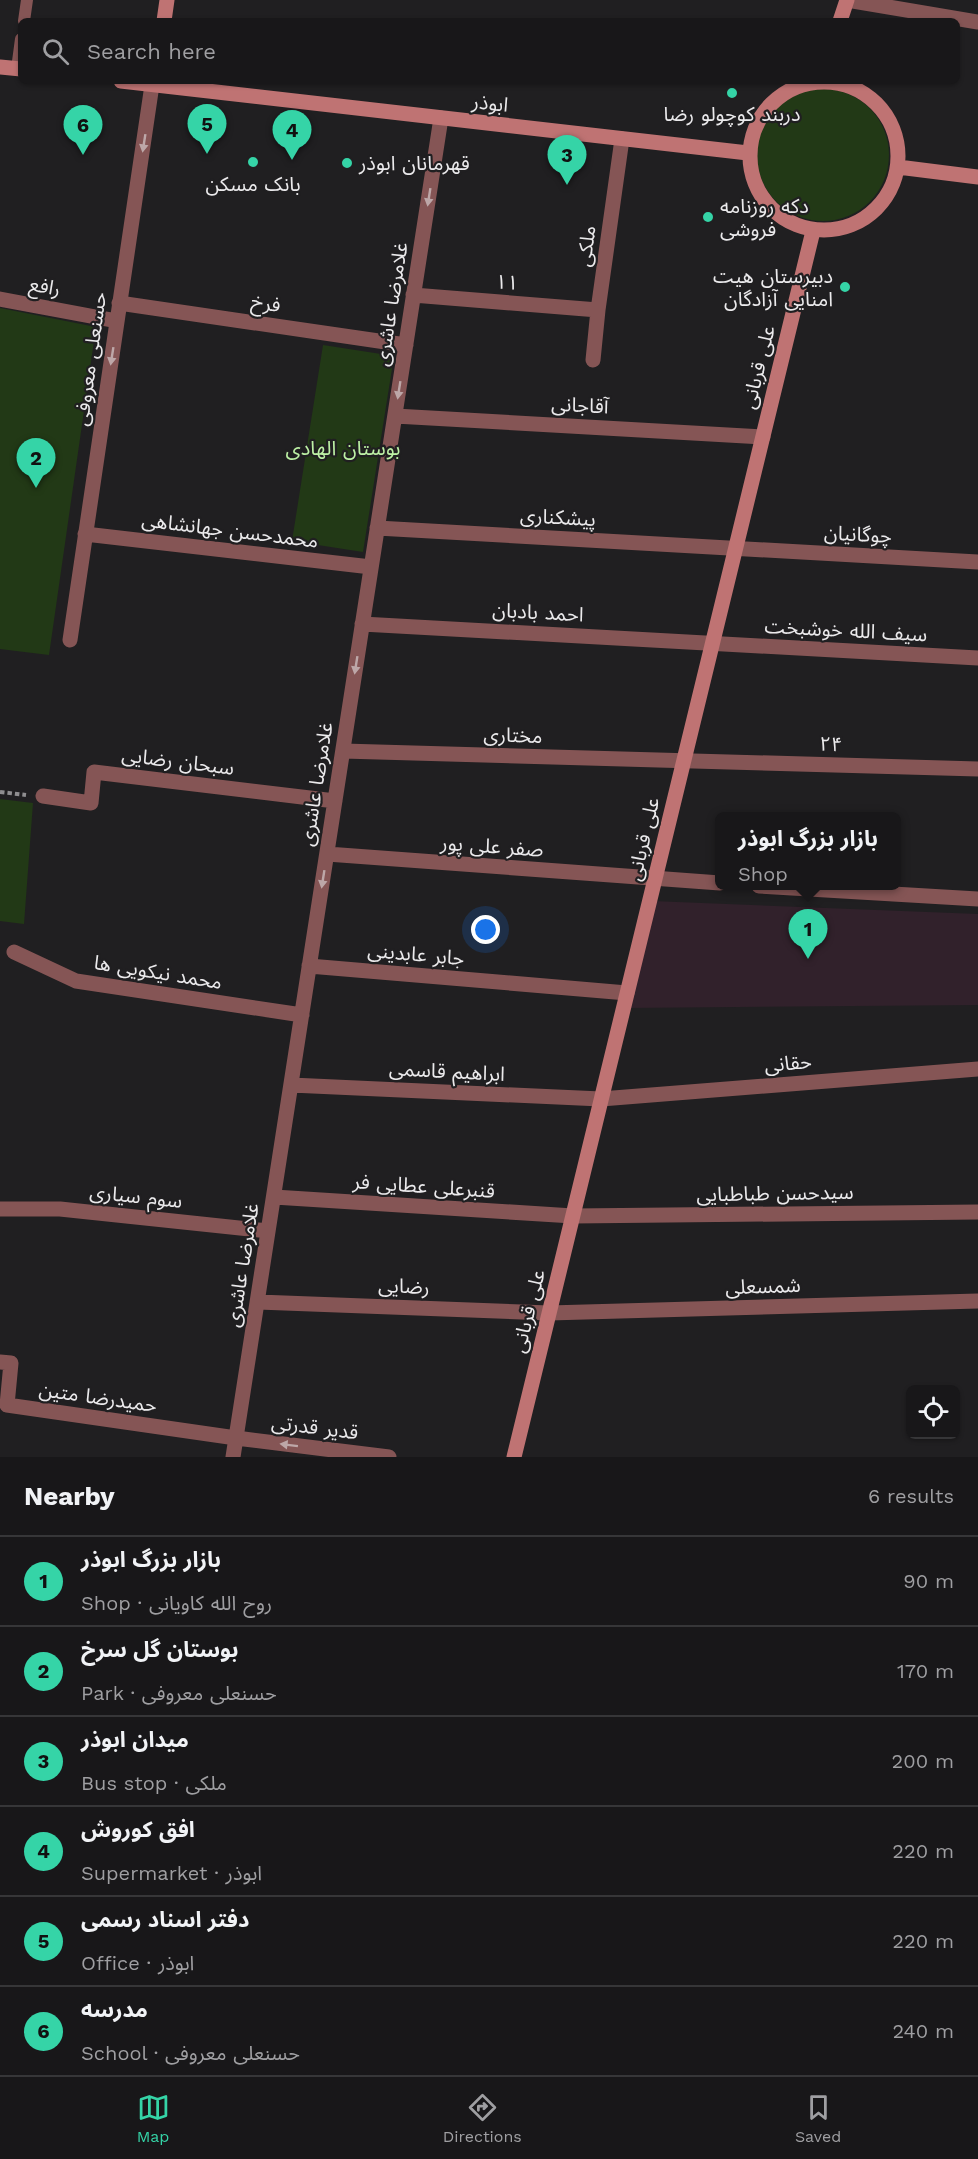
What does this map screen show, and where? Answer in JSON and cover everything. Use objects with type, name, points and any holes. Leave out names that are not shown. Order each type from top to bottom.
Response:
[{"type":"street","points":[[164,18],[167,0]]},
{"type":"street","points":[[841,18],[847,0],[954,18]]},
{"type":"street","points":[[960,19],[978,22]]},
{"type":"street","points":[[0,67],[18,69]]},
{"type":"street","name":"حسنعلی معروفی","points":[[70,640],[153,84]]},
{"type":"street","name":"ابوذر","points":[[161,84],[748,153]]},
{"type":"street","points":[[808,84],[779,96],[763,111],[753,131],[748,153],[751,175],[759,195],[773,212],[813,231],[837,230],[859,223],[877,209],[891,190],[898,167],[898,145],[892,124],[879,106],[862,92],[842,84]]},
{"type":"street","name":"غلامرضا عاشری","points":[[233,1457],[441,118]]},
{"type":"street","name":"ملکی","points":[[593,360],[622,139]]},
{"type":"street","points":[[898,167],[978,177]]},
{"type":"street","name":"علی قربانی","points":[[514,1457],[813,231]]},
{"type":"street","name":"۱۱","points":[[413,295],[598,310]]},
{"type":"street","name":"رافع","points":[[0,299],[117,321]]},
{"type":"street","name":"فرخ","points":[[119,303],[406,345]]},
{"type":"street","name":"آقاجانی","points":[[395,416],[763,437]]},
{"type":"street","name":"پیشکناری","points":[[377,528],[735,548]]},
{"type":"street","name":"محمدحسن جهانشاهی","points":[[85,534],[371,567]]},
{"type":"street","name":"چوگانیان","points":[[735,548],[978,562]]},
{"type":"street","name":"احمد بادبان","points":[[362,624],[712,643]]},
{"type":"street","name":"سیف الله خوشبخت","points":[[712,643],[978,658]]},
{"type":"street","name":"مختاری","points":[[343,751],[683,761]]},
{"type":"street","name":"۲۴","points":[[683,761],[978,769]]},
{"type":"street","name":"سبحان رضایی","points":[[44,796],[91,803],[94,772],[335,801]]},
{"type":"street","name":"صفر علی پور","points":[[327,854],[715,883]]},
{"type":"street","points":[[837,890],[978,899]]},
{"type":"street","name":"محمد نیکویی ها","points":[[14,952],[76,981],[302,1015]]},
{"type":"street","name":"جابر عابدینی","points":[[309,966],[627,993]]},
{"type":"street","name":"حقانی","points":[[601,1099],[978,1070]]},
{"type":"street","name":"ابراهیم قاسمی","points":[[291,1085],[601,1099]]},
{"type":"street","name":"قنبرعلی عطایی فر","points":[[273,1197],[573,1216]]},
{"type":"street","name":"سوم سیاری","points":[[0,1209],[60,1209],[268,1231]]},
{"type":"street","name":"سیدحسن طباطبایی","points":[[573,1216],[978,1212]]},
{"type":"street","name":"شمسعلی","points":[[549,1313],[978,1301]]},
{"type":"street","name":"رضایی","points":[[258,1302],[549,1313]]},
{"type":"street","name":"حمیدرضا متین","points":[[0,1362],[11,1363],[7,1405],[236,1438]]},
{"type":"street","name":"قدیر قدرتی","points":[[236,1438],[389,1457]]},
{"type":"lane","points":[[24,18],[27,0]]},
{"type":"shaded area","points":[[652,901],[978,914],[978,1005],[626,1008]]},
{"type":"green space","points":[[823,89],[848,94],[870,108],[884,130],[889,155],[884,180],[870,202],[848,216],[823,221],[798,216],[776,202],[762,180],[757,155],[762,130],[776,108],[798,94]]},
{"type":"green space","points":[[0,308],[96,327],[49,655],[0,649]]},
{"type":"green space","name":"بوستان الهادی","points":[[323,345],[394,356],[363,552],[292,541]]},
{"type":"green space","points":[[0,799],[33,803],[24,924],[0,921]]},
{"type":"place","name":"دربند کوچولو رضا","points":[[732,93]]},
{"type":"place","name":"دفتر اسناد رسمی","points":[[207,154]]},
{"type":"place","name":"مدرسه","points":[[83,155]]},
{"type":"place","name":"افق کوروش","points":[[292,160]]},
{"type":"place","name":"بانک مسکن","points":[[253,162]]},
{"type":"place","name":"قهرمانان ابوذر","points":[[347,163]]},
{"type":"place","name":"میدان ابوذر","points":[[567,185]]},
{"type":"place","name":"دکه روزنامه فروشی","points":[[708,217]]},
{"type":"place","name":"دبیرستان هیت امنایی آزادگان","points":[[845,287]]},
{"type":"place","name":"بوستان گل سرخ","points":[[36,488]]},
{"type":"place","name":"بازار بزرگ ابوذر","points":[[808,959]]}]
